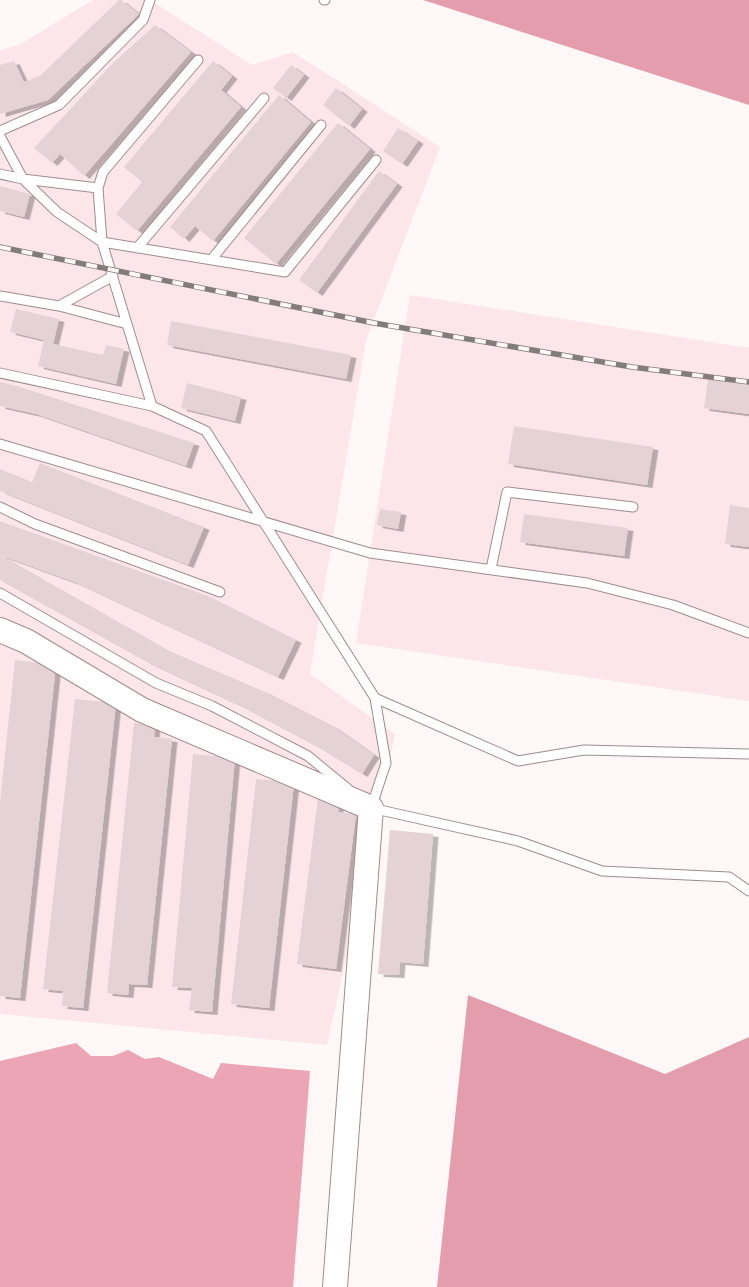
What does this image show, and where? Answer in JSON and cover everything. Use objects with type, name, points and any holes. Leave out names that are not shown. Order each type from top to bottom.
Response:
[{"type":"street","points":[[0,630],[26,641],[142,710],[371,808],[335,1287]]},
{"type":"lane","points":[[0,130],[59,105],[143,20],[150,0]]},
{"type":"lane","points":[[152,406],[102,242],[98,188],[103,172],[198,60]]},
{"type":"lane","points":[[137,248],[264,98]]},
{"type":"lane","points":[[211,260],[321,125]]},
{"type":"lane","points":[[0,136],[23,179],[57,212],[102,242],[285,272],[376,160]]},
{"type":"lane","points":[[0,174],[23,179],[98,188]]},
{"type":"lane","points":[[59,306],[112,276]]},
{"type":"lane","points":[[0,296],[59,306],[128,324]]},
{"type":"lane","points":[[0,373],[152,406],[206,431],[375,698],[386,763],[371,808]]},
{"type":"lane","points":[[0,444],[370,552],[587,583],[673,605],[749,633]]},
{"type":"lane","points":[[491,569],[507,492],[633,507]]},
{"type":"lane","points":[[0,507],[35,524],[220,592]]},
{"type":"lane","points":[[0,593],[156,683],[212,706],[308,756],[371,808],[518,841],[602,872],[729,876],[749,891]]},
{"type":"lane","points":[[375,698],[518,761],[584,750],[749,754]]},
{"type":"shaded area","points":[[93,0],[150,0],[252,65],[293,52],[440,147],[366,340],[310,674],[395,734],[327,1045],[0,1014],[0,50],[19,45]]},
{"type":"shaded area","points":[[423,0],[749,0],[749,105]]},
{"type":"shaded area","points":[[410,295],[749,348],[749,701],[356,643]]},
{"type":"shaded area","points":[[468,995],[665,1074],[749,1037],[749,1287],[437,1287]]},
{"type":"shaded area","points":[[76,1043],[91,1056],[113,1056],[128,1050],[145,1059],[159,1057],[213,1079],[221,1063],[310,1071],[293,1287],[0,1287],[0,1061]]},
{"type":"building","points":[[119,0],[139,14],[48,100],[0,114],[0,65],[14,61],[24,82],[40,76]]},
{"type":"building","points":[[155,25],[191,52],[84,176],[60,154],[52,163],[34,148],[113,63]]},
{"type":"building","points":[[213,61],[232,76],[221,90],[241,107],[137,231],[116,214],[142,182],[124,167]]},
{"type":"building","points":[[291,65],[304,75],[286,98],[273,88]]},
{"type":"building","points":[[336,88],[362,109],[349,126],[323,105]]},
{"type":"building","points":[[279,95],[311,122],[213,241],[195,226],[184,239],[170,227]]},
{"type":"building","points":[[338,123],[370,149],[276,264],[244,238]]},
{"type":"building","points":[[398,128],[418,141],[402,164],[383,151]]},
{"type":"building","points":[[379,171],[397,184],[317,293],[299,280]]},
{"type":"building","points":[[0,186],[30,194],[24,217],[0,211]]},
{"type":"building","points":[[16,309],[59,319],[53,344],[103,355],[106,345],[124,349],[116,384],[38,366],[44,340],[10,332]]},
{"type":"building","points":[[171,321],[351,355],[346,379],[167,345]]},
{"type":"building","points":[[708,379],[749,385],[749,414],[704,408]]},
{"type":"building","points":[[0,382],[194,443],[186,466],[36,414],[0,406]]},
{"type":"building","points":[[187,383],[241,397],[235,421],[181,408]]},
{"type":"building","points":[[514,426],[653,447],[647,485],[508,464]]},
{"type":"building","points":[[40,463],[204,527],[188,565],[0,491],[0,469],[32,482]]},
{"type":"building","points":[[730,505],[749,508],[749,547],[725,544]]},
{"type":"building","points":[[380,509],[401,512],[398,529],[377,525]]},
{"type":"building","points":[[524,514],[628,528],[624,556],[520,542]]},
{"type":"building","points":[[0,521],[208,596],[296,640],[278,677],[74,582],[0,555]]},
{"type":"building","points":[[0,555],[167,650],[270,694],[333,726],[374,755],[362,774],[318,747],[239,705],[149,663],[0,580]]},
{"type":"building","points":[[15,660],[56,665],[20,998],[0,996],[0,802]]},
{"type":"building","points":[[75,699],[116,703],[83,1008],[62,1006],[63,991],[43,989]]},
{"type":"building","points":[[134,723],[155,725],[154,737],[172,739],[147,985],[129,984],[128,995],[107,993]]},
{"type":"building","points":[[193,754],[235,758],[212,1012],[189,1010],[192,988],[172,987]]},
{"type":"building","points":[[256,779],[294,783],[269,1008],[231,1004]]},
{"type":"building","points":[[318,798],[339,801],[338,812],[356,814],[336,969],[297,964]]},
{"type":"building","points":[[390,830],[433,834],[423,964],[400,962],[399,975],[378,974]]},
{"type":"railway","points":[[0,247],[374,323],[632,367],[749,382]]}]
